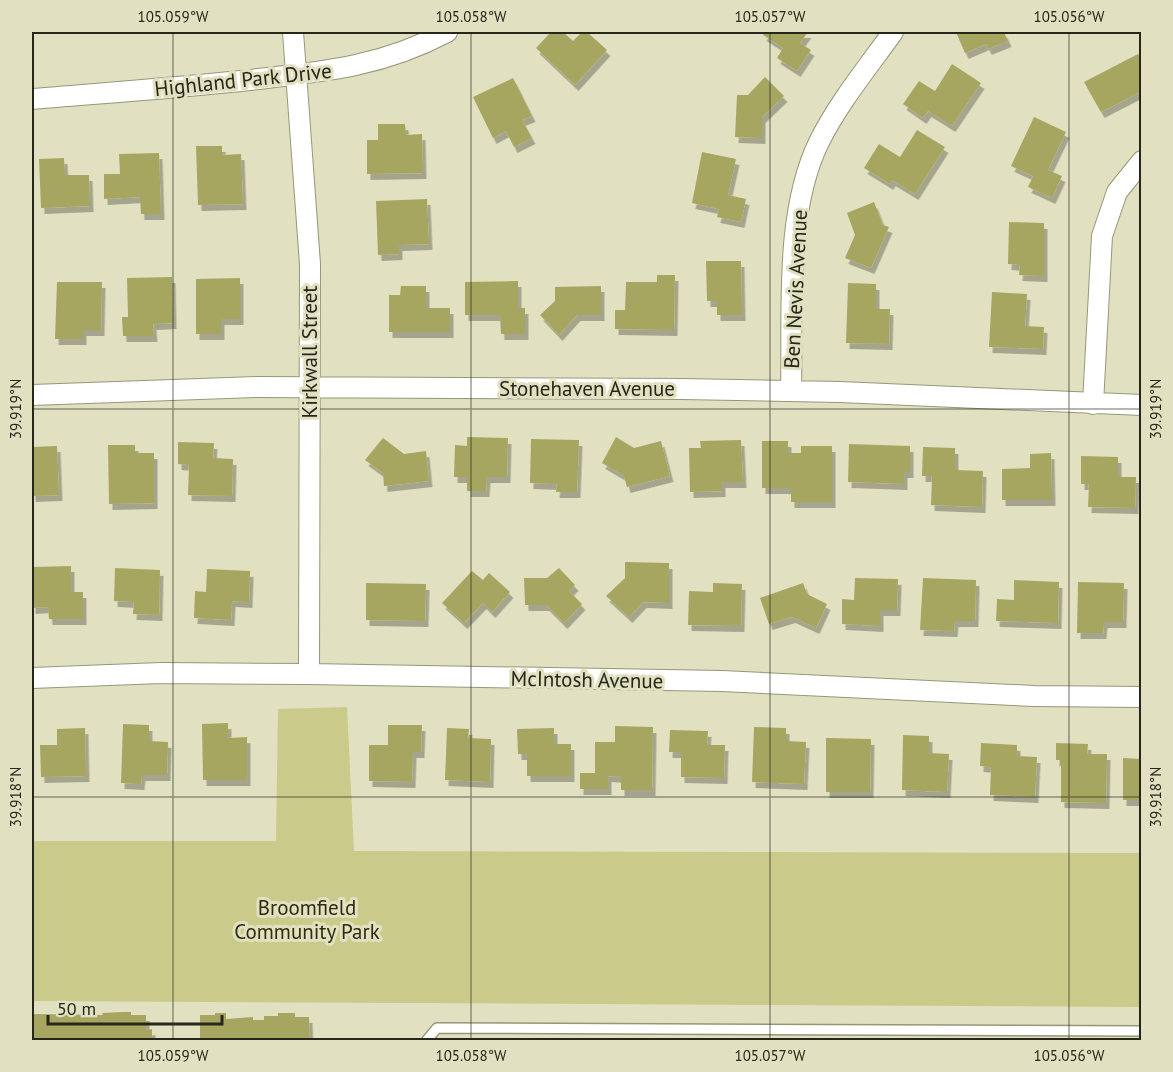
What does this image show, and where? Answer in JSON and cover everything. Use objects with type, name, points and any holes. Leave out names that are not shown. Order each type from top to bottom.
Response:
[{"type":"street","name":"Kirkwall Street","points":[[293,32],[298,75],[310,264],[309,674]]},
{"type":"street","name":"Highland Park Drive","points":[[32,99],[344,69],[385,58],[447,32]]},
{"type":"street","name":"Ben Nevis Avenue","points":[[791,391],[795,253],[799,209],[807,173],[834,115],[893,32]]},
{"type":"street","points":[[1093,404],[1102,236],[1117,192],[1142,161]]},
{"type":"street","name":"Stonehaven Avenue","points":[[32,395],[311,387],[791,391],[1142,405]]},
{"type":"street","name":"McIntosh Avenue","points":[[32,678],[161,673],[722,681],[1034,696],[1142,697]]},
{"type":"lane","points":[[427,1041],[437,1028],[1142,1031]]},
{"type":"green space","name":"Broomfield Community Park","points":[[347,707],[354,851],[1141,853],[1141,1007],[32,1001],[32,841],[276,841],[278,709]]},
{"type":"building","points":[[551,32],[563,32],[573,41],[582,32],[587,32],[607,50],[575,85],[536,48]]},
{"type":"building","points":[[765,32],[808,32],[800,43],[811,50],[797,71],[777,58],[783,48],[763,35]]},
{"type":"building","points":[[956,32],[1004,32],[1008,41],[988,49],[986,44],[965,53]]},
{"type":"building","points":[[1138,54],[1142,61],[1142,91],[1101,112],[1084,82]]},
{"type":"building","points":[[952,64],[981,83],[952,126],[928,111],[923,118],[903,104],[919,81],[935,91]]},
{"type":"building","points":[[765,77],[784,96],[762,117],[762,138],[735,137],[737,95],[748,95]]},
{"type":"building","points":[[513,78],[532,116],[522,120],[532,138],[514,147],[506,131],[493,138],[473,97]]},
{"type":"building","points":[[1034,117],[1066,132],[1048,170],[1062,176],[1052,198],[1028,187],[1033,176],[1011,166]]},
{"type":"building","points":[[378,124],[405,124],[406,135],[422,134],[423,173],[367,174],[367,140],[378,140]]},
{"type":"building","points":[[917,130],[945,147],[915,194],[892,180],[890,184],[864,168],[879,144],[900,157]]},
{"type":"building","points":[[196,146],[222,146],[222,155],[241,154],[243,204],[198,205]]},
{"type":"building","points":[[702,152],[736,159],[728,195],[746,199],[741,222],[717,217],[719,209],[692,203]]},
{"type":"building","points":[[159,153],[161,214],[141,214],[140,197],[104,199],[104,174],[120,174],[119,154]]},
{"type":"building","points":[[64,158],[65,175],[89,175],[90,206],[41,208],[39,159]]},
{"type":"building","points":[[427,199],[429,244],[399,245],[399,254],[378,255],[376,201]]},
{"type":"building","points":[[874,202],[883,225],[889,227],[871,268],[845,258],[855,235],[847,213]]},
{"type":"building","points":[[1009,222],[1044,223],[1044,276],[1019,275],[1020,265],[1008,264]]},
{"type":"building","points":[[706,261],[741,261],[742,315],[717,315],[717,301],[707,301]]},
{"type":"building","points":[[657,275],[675,275],[674,330],[615,329],[615,310],[625,310],[626,282],[657,282]]},
{"type":"building","points":[[172,277],[173,323],[153,324],[154,336],[123,336],[122,317],[128,317],[127,278]]},
{"type":"building","points":[[240,278],[240,319],[221,319],[221,334],[196,334],[196,279]]},
{"type":"building","points":[[518,281],[518,308],[525,308],[525,334],[501,334],[500,315],[465,315],[465,282]]},
{"type":"building","points":[[57,282],[102,282],[101,330],[83,330],[83,339],[55,339]]},
{"type":"building","points":[[848,283],[876,284],[876,309],[890,309],[889,344],[846,343]]},
{"type":"building","points":[[401,286],[426,286],[426,308],[450,308],[450,332],[389,332],[389,295],[400,295]]},
{"type":"building","points":[[601,286],[601,315],[577,315],[559,335],[540,315],[555,301],[555,287]]},
{"type":"building","points":[[992,292],[1027,294],[1025,326],[1044,327],[1043,349],[989,347]]},
{"type":"building","points":[[467,437],[508,438],[507,477],[487,477],[486,491],[467,491],[467,477],[454,477],[455,445],[467,446]]},
{"type":"building","points":[[616,437],[634,448],[661,441],[670,476],[627,487],[624,476],[602,463]]},
{"type":"building","points":[[383,438],[404,454],[426,451],[429,481],[384,486],[383,473],[365,460]]},
{"type":"building","points":[[531,439],[579,440],[577,492],[556,492],[557,484],[530,483]]},
{"type":"building","points":[[741,440],[743,482],[722,482],[722,491],[690,492],[689,448],[701,448],[700,441]]},
{"type":"building","points":[[762,441],[788,441],[788,453],[801,453],[801,446],[832,446],[832,502],[791,502],[791,488],[762,488]]},
{"type":"building","points":[[178,442],[214,443],[213,458],[233,459],[232,496],[188,495],[189,465],[178,464]]},
{"type":"building","points":[[849,444],[910,446],[910,472],[904,472],[904,484],[848,482]]},
{"type":"building","points":[[108,445],[135,445],[135,453],[154,453],[154,503],[109,504]]},
{"type":"building","points":[[57,446],[59,495],[32,496],[32,447]]},
{"type":"building","points":[[923,447],[955,448],[955,470],[983,471],[982,507],[931,505],[932,476],[922,476]]},
{"type":"building","points":[[1051,453],[1052,500],[1002,500],[1002,469],[1030,468],[1030,454]]},
{"type":"building","points":[[1081,456],[1118,457],[1118,477],[1136,477],[1135,508],[1088,507],[1089,484],[1081,484]]},
{"type":"building","points":[[625,562],[669,563],[669,603],[643,602],[629,617],[606,596],[625,578]]},
{"type":"building","points":[[71,566],[71,592],[83,592],[83,619],[49,619],[48,607],[32,608],[32,567]]},
{"type":"building","points":[[115,568],[160,570],[159,615],[133,614],[134,602],[114,601]]},
{"type":"building","points":[[559,568],[575,585],[569,591],[582,604],[564,623],[546,605],[525,605],[524,578],[547,578]]},
{"type":"building","points":[[207,569],[250,571],[249,602],[232,601],[231,620],[194,618],[195,591],[206,592]]},
{"type":"building","points":[[472,571],[483,580],[489,573],[510,592],[492,612],[483,603],[464,623],[442,603]]},
{"type":"building","points":[[855,578],[898,579],[897,610],[880,610],[880,626],[842,624],[842,599],[854,600]]},
{"type":"building","points":[[923,578],[976,580],[975,621],[955,621],[954,631],[920,630]]},
{"type":"building","points":[[1014,580],[1059,582],[1058,623],[996,621],[997,599],[1014,600]]},
{"type":"building","points":[[1078,582],[1124,583],[1123,622],[1104,622],[1103,633],[1077,633]]},
{"type":"building","points":[[366,583],[426,584],[425,621],[366,620]]},
{"type":"building","points":[[713,583],[742,584],[741,626],[688,625],[689,591],[713,592]]},
{"type":"building","points":[[803,583],[807,594],[827,604],[816,628],[792,617],[769,624],[760,598]]},
{"type":"building","points":[[228,723],[228,738],[247,737],[247,780],[203,780],[202,724]]},
{"type":"building","points":[[123,724],[149,725],[149,741],[168,742],[167,775],[142,775],[141,784],[121,783]]},
{"type":"building","points":[[388,725],[422,725],[421,752],[413,752],[412,782],[369,781],[369,745],[388,745]]},
{"type":"building","points":[[615,726],[653,727],[652,790],[621,790],[621,777],[608,776],[608,789],[580,789],[580,773],[595,773],[595,742],[615,742]]},
{"type":"building","points":[[754,727],[786,728],[786,741],[806,742],[804,784],[752,782]]},
{"type":"building","points":[[85,728],[86,776],[41,777],[40,745],[57,745],[57,729]]},
{"type":"building","points":[[447,728],[469,729],[468,738],[491,739],[490,782],[445,780]]},
{"type":"building","points":[[554,728],[554,744],[571,744],[571,776],[527,776],[527,754],[518,754],[517,729]]},
{"type":"building","points":[[670,730],[708,731],[707,745],[725,745],[724,778],[681,777],[681,752],[669,752]]},
{"type":"building","points":[[903,735],[929,736],[929,753],[949,754],[947,792],[902,790]]},
{"type":"building","points":[[826,738],[871,739],[870,792],[826,792]]},
{"type":"building","points":[[981,743],[1017,745],[1017,756],[1037,757],[1035,797],[990,795],[991,767],[980,766]]},
{"type":"building","points":[[1056,743],[1088,744],[1087,754],[1107,754],[1106,803],[1061,802],[1061,760],[1056,760]]},
{"type":"building","points":[[1123,758],[1142,759],[1142,800],[1123,800]]},
{"type":"building","points":[[131,1012],[131,1015],[146,1015],[146,1030],[152,1029],[152,1040],[32,1040],[32,1014],[103,1015],[102,1013]]},
{"type":"building","points":[[215,1013],[226,1013],[226,1019],[253,1017],[253,1020],[264,1020],[264,1016],[295,1013],[295,1017],[309,1017],[310,1040],[200,1040],[200,1015],[215,1015]]}]
